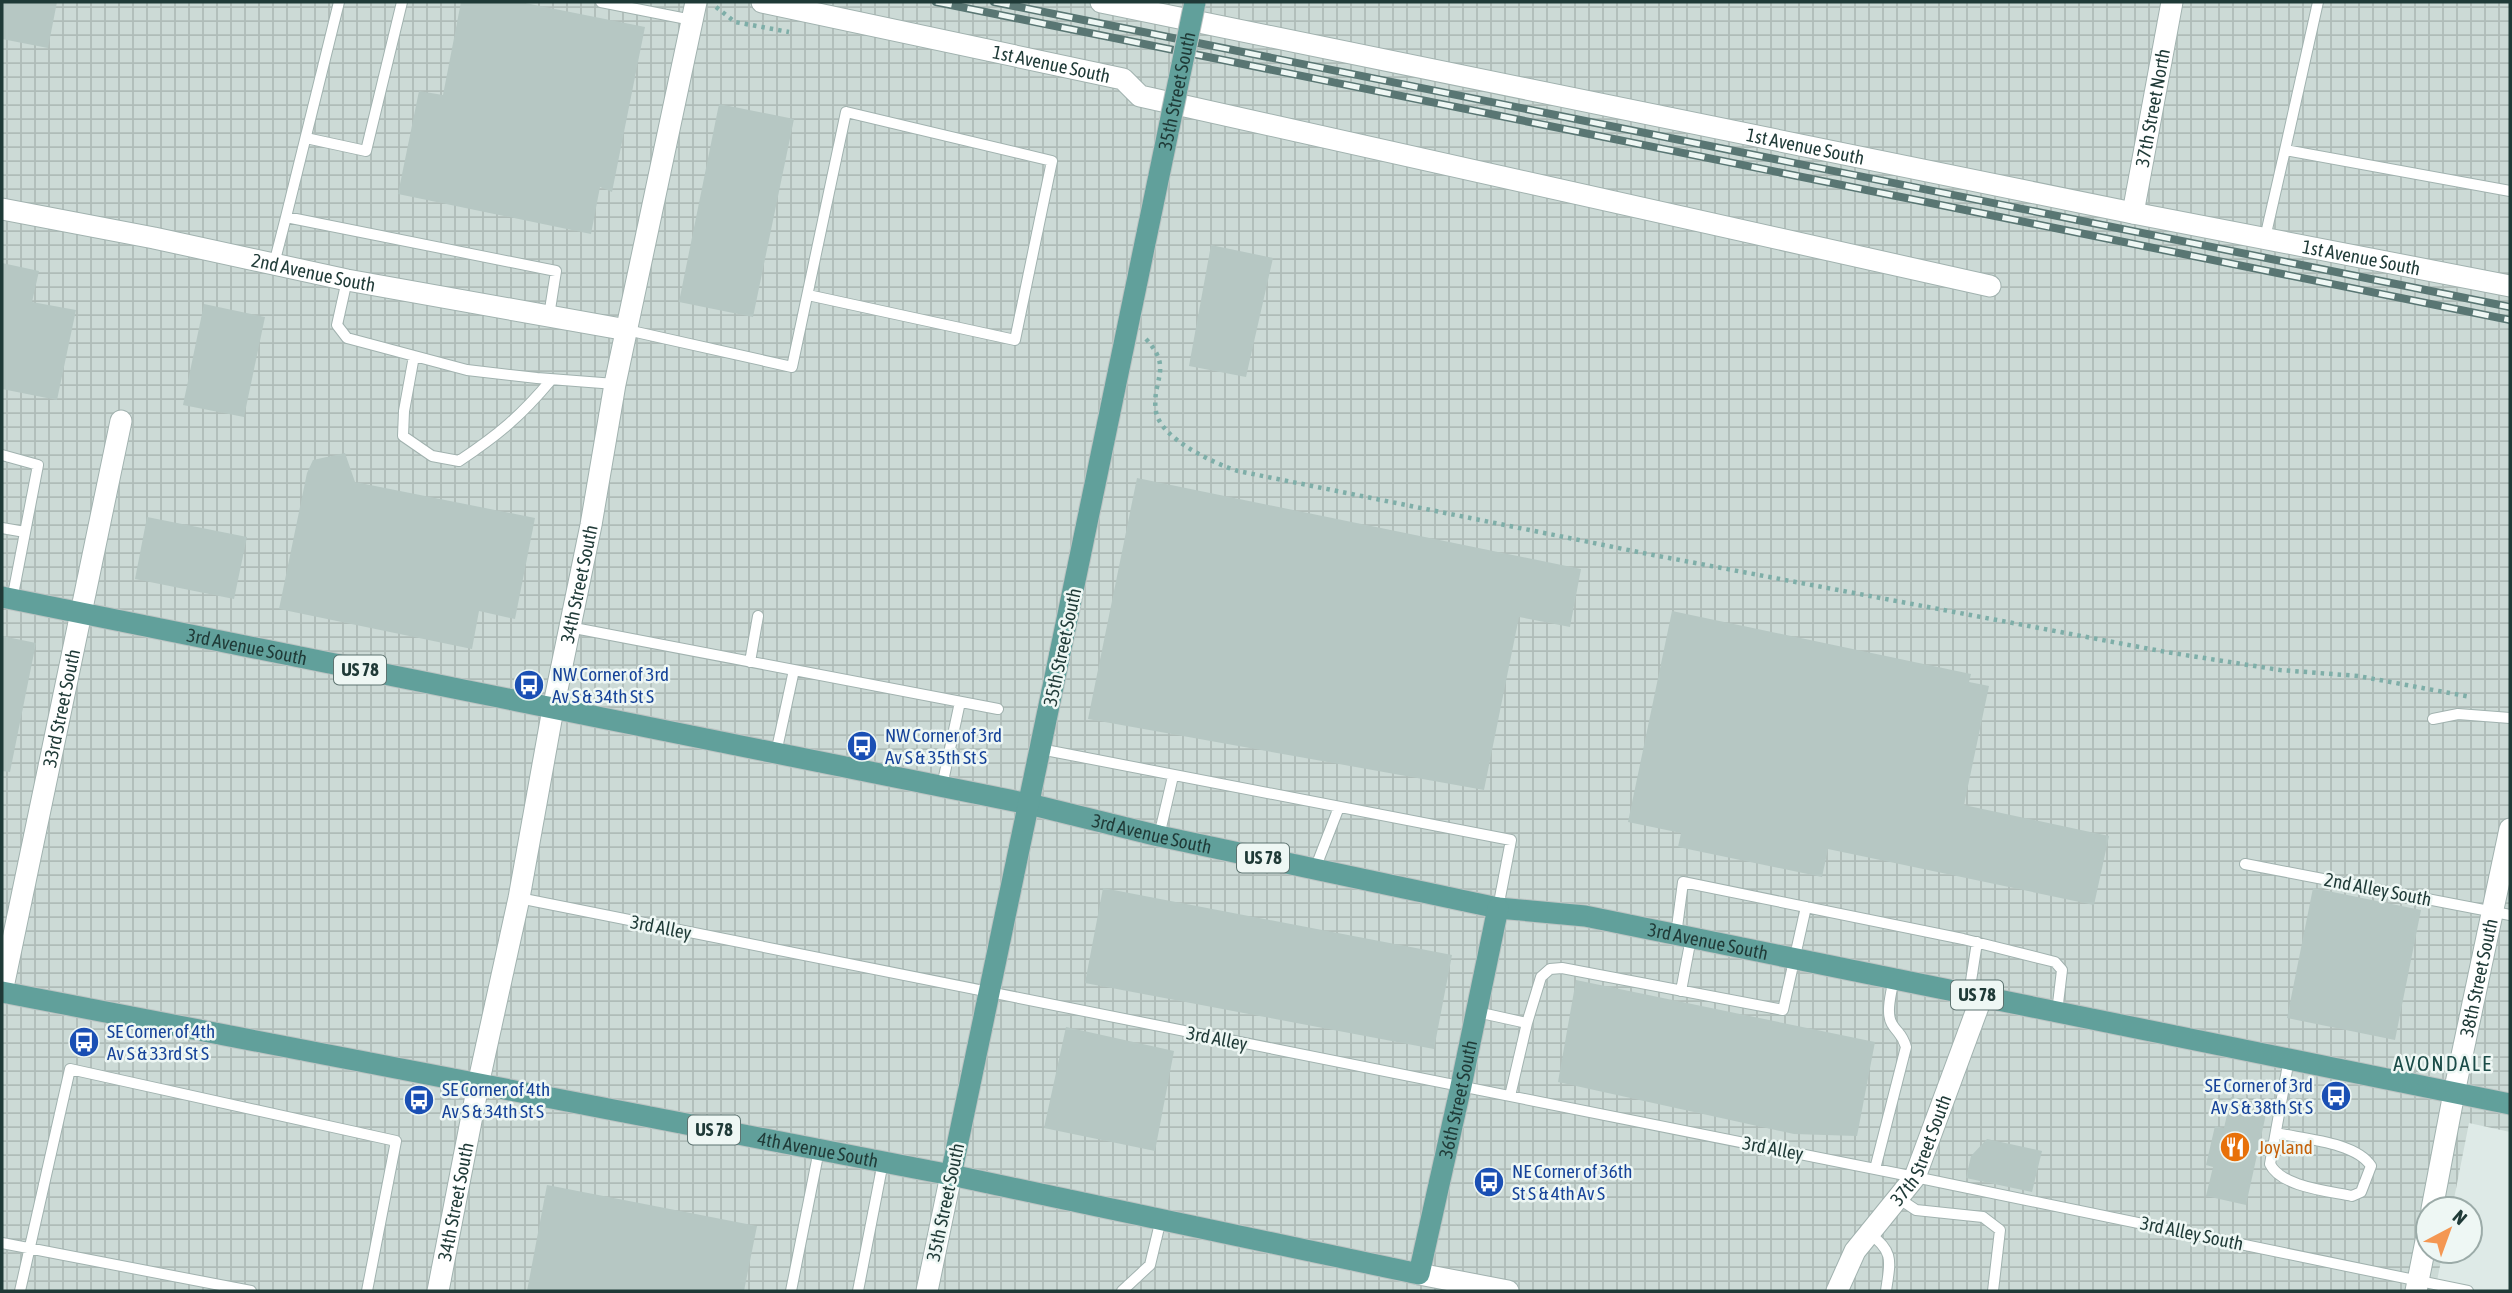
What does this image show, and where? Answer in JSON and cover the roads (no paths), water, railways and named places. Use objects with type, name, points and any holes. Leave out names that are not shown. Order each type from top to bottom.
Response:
[{"type":"main road","name":"35th Street South","points":[[951,1175],[1190,10]]},
{"type":"main road","name":"3rd Avenue South","points":[[7,599],[942,786],[1159,836],[1497,908],[1585,916],[2510,1104]]},
{"type":"main road","name":"36th Street South","points":[[1418,1282],[1497,908]]},
{"type":"main road","name":"4th Avenue South","points":[[2,992],[951,1175],[1161,1219],[1418,1282]]},
{"type":"street","name":"1st Avenue South","points":[[762,2],[1124,79],[1140,96],[1990,286]]},
{"type":"street","name":"1st Avenue South","points":[[1101,2],[1190,10],[2133,213],[2510,286]]},
{"type":"street","name":"37th Street North","points":[[2133,213],[2172,2]]},
{"type":"street","name":"34th Street South","points":[[438,1291],[478,1085],[519,898],[615,384],[694,11]]},
{"type":"street","name":"2nd Avenue South","points":[[2,209],[154,238],[347,280],[628,330]]},
{"type":"street","name":"33rd Street South","points":[[2,992],[121,421]]},
{"type":"street","name":"38th Street South","points":[[2435,1195],[2454,1093],[2502,913],[2510,830]]},
{"type":"street","name":"37th Street South","points":[[1837,1291],[1855,1251],[1915,1177],[1975,995]]},
{"type":"street","name":"35th Street South","points":[[927,1291],[951,1175]]},
{"type":"street","points":[[2418,1286],[2422,1265]]},
{"type":"street","name":"4th Avenue South","points":[[1418,1282],[1508,1291]]},
{"type":"lane","points":[[274,264],[339,2]]},
{"type":"lane","points":[[306,138],[366,151],[402,2]]},
{"type":"lane","points":[[601,2],[694,11]]},
{"type":"lane","points":[[2265,238],[2319,2]]},
{"type":"lane","points":[[1170,103],[1190,10]]},
{"type":"lane","points":[[628,330],[792,367],[846,112],[1052,161],[1015,340],[808,295]]},
{"type":"lane","points":[[2285,150],[2510,191]]},
{"type":"lane","points":[[286,217],[556,271],[549,316]]},
{"type":"lane","points":[[347,280],[337,325],[347,338],[467,370],[615,384]]},
{"type":"lane","points":[[414,356],[404,411],[403,436],[432,456],[459,461],[492,439],[524,412],[551,380]]},
{"type":"lane","points":[[2,455],[38,465],[25,532],[7,599]]},
{"type":"lane","points":[[2,528],[25,532]]},
{"type":"lane","points":[[750,662],[758,616]]},
{"type":"lane","points":[[569,627],[998,709]]},
{"type":"lane","points":[[776,753],[794,670]]},
{"type":"lane","points":[[942,786],[960,702]]},
{"type":"lane","points":[[2433,719],[2458,713],[2510,718]]},
{"type":"lane","points":[[1040,749],[1511,840],[1497,908]]},
{"type":"lane","points":[[1159,836],[1173,776]]},
{"type":"lane","points":[[1315,869],[1339,807]]},
{"type":"lane","name":"2nd Alley South","points":[[2245,864],[2502,913]]},
{"type":"lane","points":[[1681,990],[1683,882],[1977,942],[2055,962],[2062,970],[2057,1012]]},
{"type":"lane","name":"3rd Alley","points":[[519,898],[1915,1177]]},
{"type":"lane","points":[[1510,1096],[1541,977],[1550,969],[1562,968],[1783,1010],[1806,907]]},
{"type":"lane","points":[[1975,995],[1977,942]]},
{"type":"lane","points":[[1875,1169],[1906,1047],[1903,1036],[1889,1017],[1894,978]]},
{"type":"lane","points":[[1477,1012],[1527,1023]]},
{"type":"lane","points":[[2276,1133],[2341,1146],[2358,1153],[2371,1166],[2361,1192],[2352,1196],[2290,1181],[2280,1177],[2270,1164],[2289,1059]]},
{"type":"lane","points":[[20,1291],[70,1069],[396,1141],[367,1291]]},
{"type":"lane","points":[[791,1291],[819,1150]]},
{"type":"lane","points":[[858,1291],[883,1162]]},
{"type":"lane","name":"3rd Alley South","points":[[1915,1177],[2418,1286],[2468,1291]]},
{"type":"lane","points":[[1898,1198],[1916,1210],[1983,1217],[2000,1230],[1993,1291]]},
{"type":"lane","points":[[1122,1291],[1150,1265],[1161,1219]]},
{"type":"lane","points":[[1869,1233],[1884,1244],[1890,1264],[1886,1291]]},
{"type":"lane","points":[[2,1243],[251,1291]]},
{"type":"railway","points":[[936,2],[2510,320]]},
{"type":"railway","points":[[994,2],[2510,307]]},
{"type":"place","name":"NW Corner of 3rd Av S & 34th St S","points":[[529,685]]},
{"type":"place","name":"NW Corner of 3rd Av S & 35th St S","points":[[862,746]]},
{"type":"place","name":"SE Corner of 4th Av S & 33rd St S","points":[[84,1042]]},
{"type":"place","name":"SE Corner of 3rd Av S & 38th St S","points":[[2336,1096]]},
{"type":"place","name":"SE Corner of 4th Av S & 34th St S","points":[[419,1100]]},
{"type":"place","name":"Joyland","points":[[2235,1147]]},
{"type":"place","name":"NE Corner of 36th St S & 4th Av S","points":[[1489,1182]]},
{"type":"district","name":"AVONDALE","points":[[2443,1064]]}]
